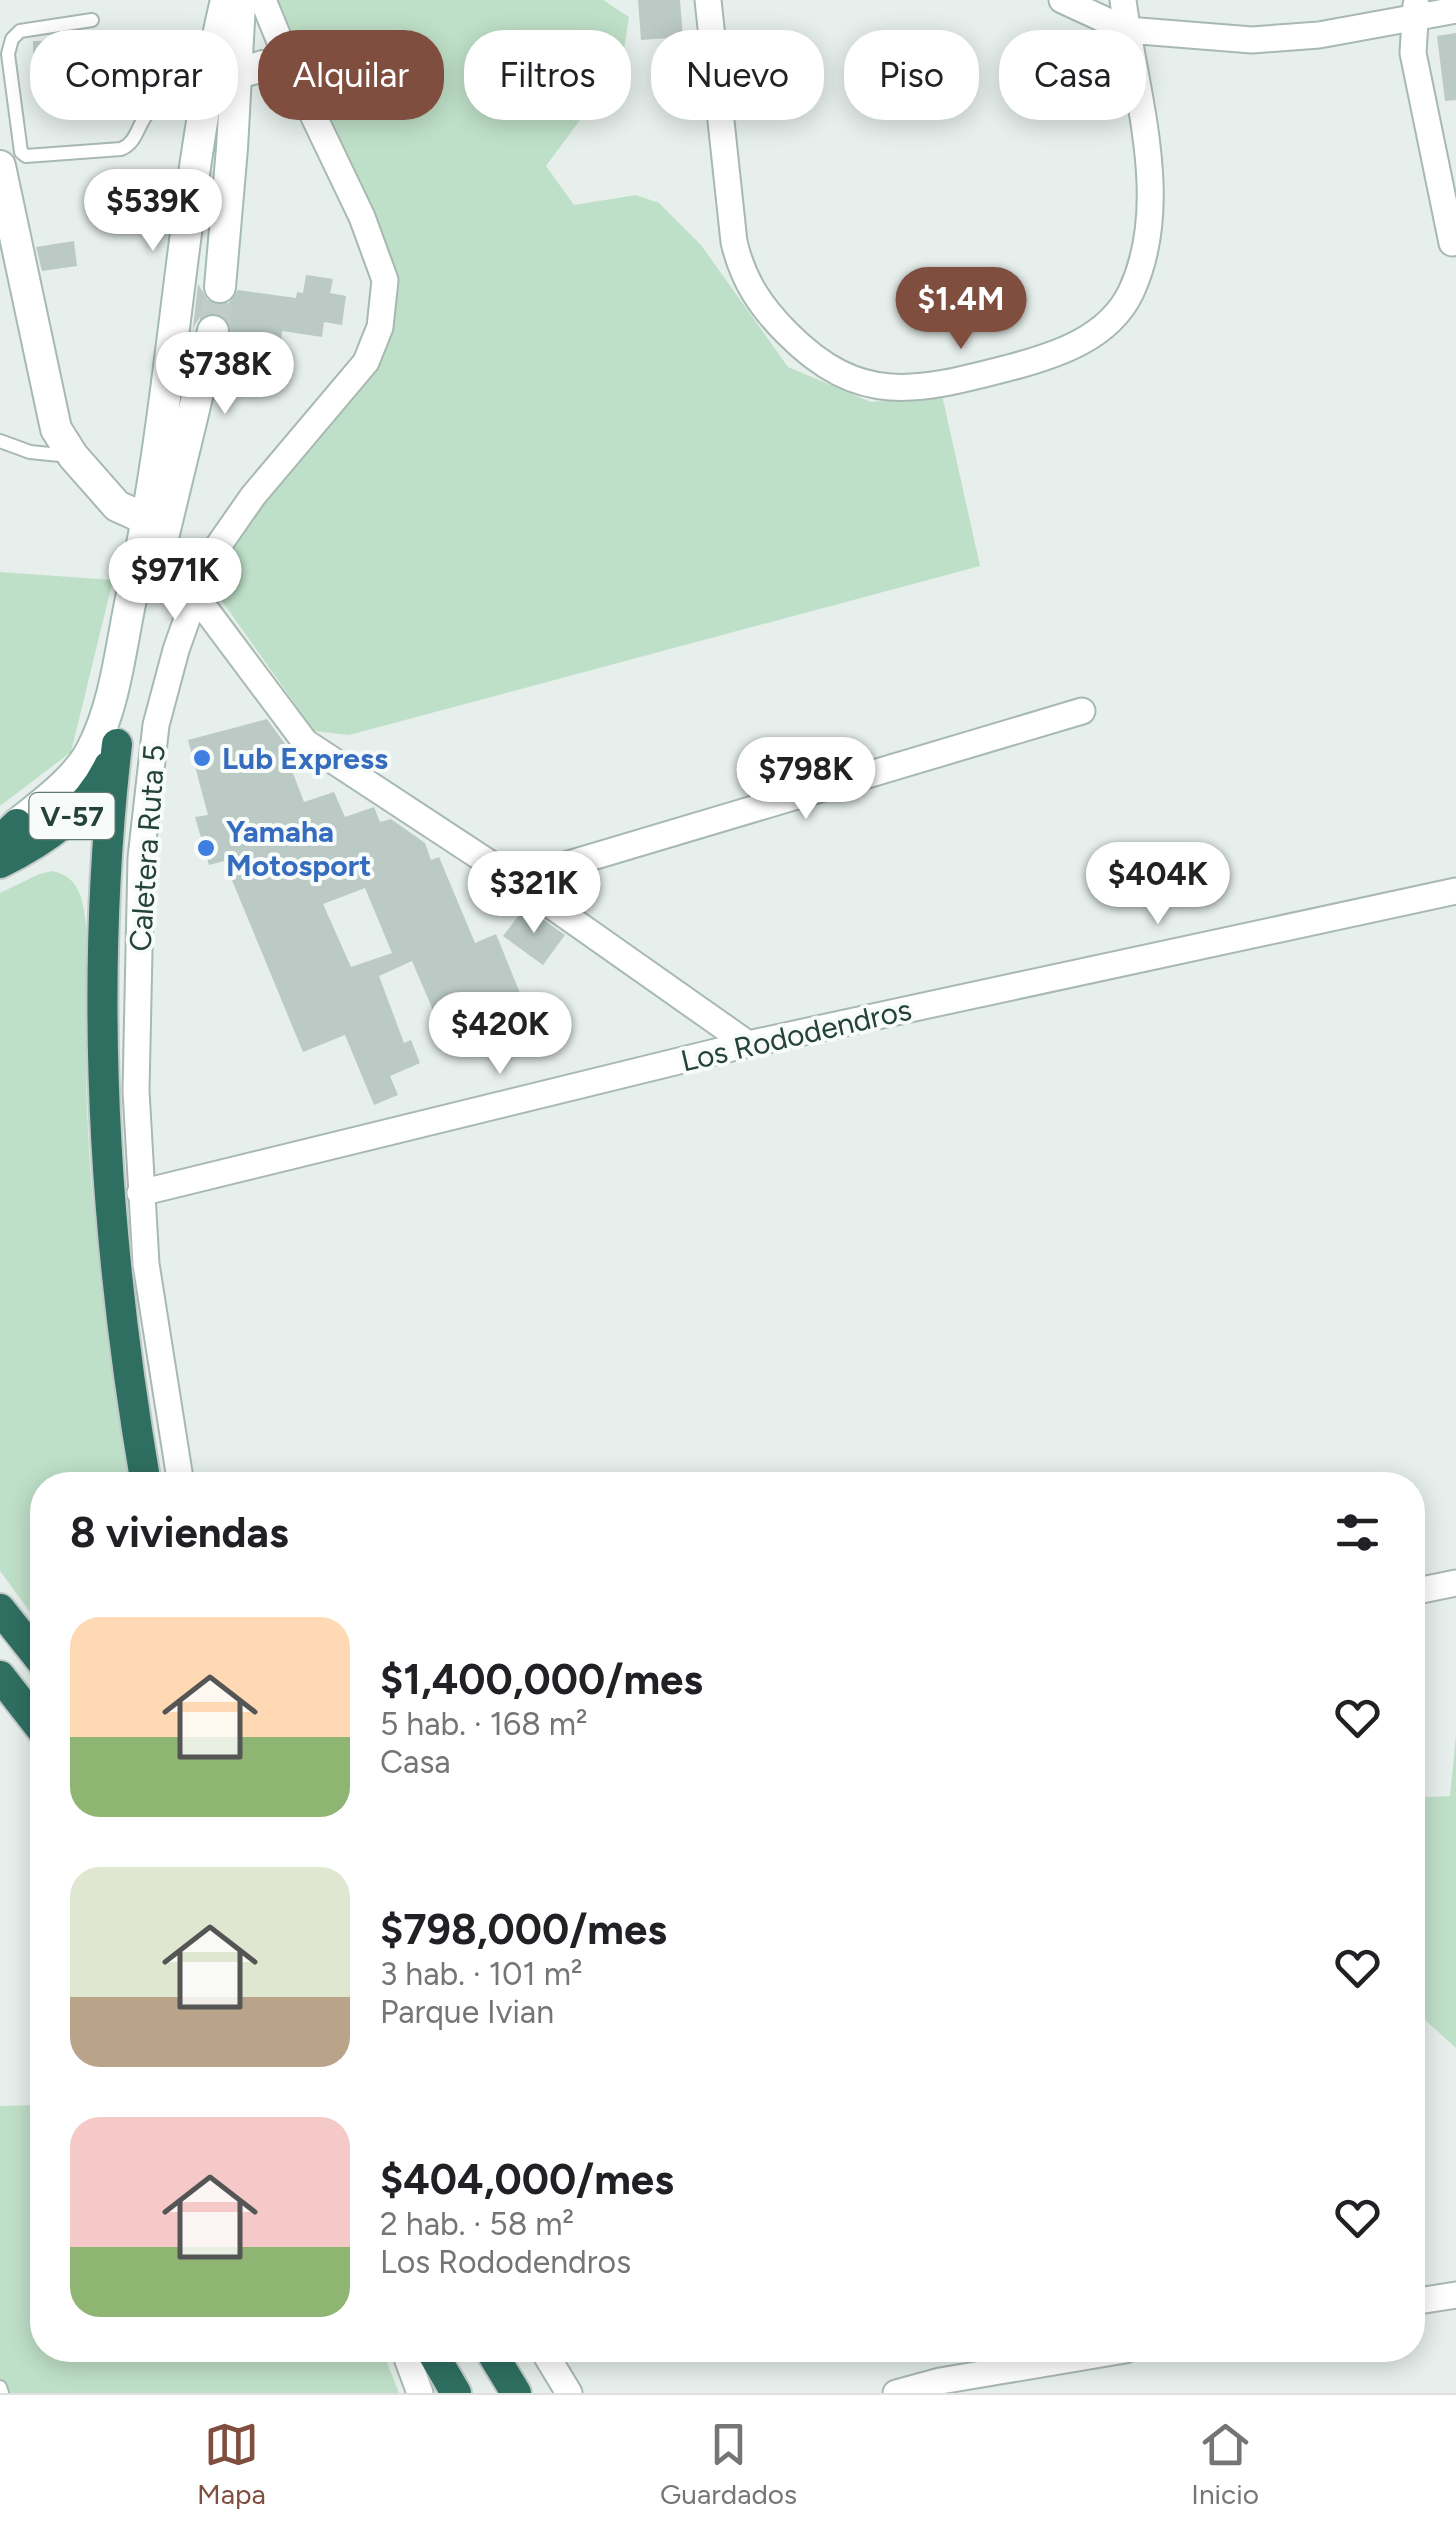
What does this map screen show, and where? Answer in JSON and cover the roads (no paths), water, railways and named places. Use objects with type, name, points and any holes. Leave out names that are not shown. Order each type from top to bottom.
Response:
[{"type":"highway","name":"V-57","points":[[0,864],[28,850],[86,806],[117,744]]},
{"type":"highway","points":[[117,744],[108,826],[102,976],[105,1155],[122,1330],[144,1472]]},
{"type":"highway","points":[[0,1610],[30,1647]]},
{"type":"highway","points":[[0,1676],[30,1715]]},
{"type":"highway","points":[[438,2362],[456,2393]]},
{"type":"highway","points":[[497,2362],[516,2393]]},
{"type":"main road","name":"V-57","points":[[219,30],[226,0]]},
{"type":"main road","points":[[238,30],[240,0]]},
{"type":"main road","name":"V-57","points":[[6,832],[54,794],[92,752],[107,710],[148,520],[201,120]]},
{"type":"main road","points":[[220,287],[233,120]]},
{"type":"main road","points":[[0,166],[56,428],[73,456],[117,506],[148,520]]},
{"type":"main road","name":"V-57","points":[[117,744],[213,331]]},
{"type":"street","name":"Caletera Ruta 5","points":[[262,0],[275,30]]},
{"type":"street","points":[[708,0],[734,242],[744,277],[768,313],[831,371],[854,381],[887,387],[962,380],[1051,355],[1090,337],[1125,303],[1146,246],[1152,185],[1142,120]]},
{"type":"street","points":[[1062,0],[1127,30]]},
{"type":"street","points":[[1123,0],[1127,30]]},
{"type":"street","points":[[1416,8],[1413,53],[1452,243]]},
{"type":"street","points":[[1146,31],[1273,40],[1320,35],[1416,8],[1456,10]]},
{"type":"street","name":"Caletera Ruta 5","points":[[179,1472],[157,1344],[140,1193],[136,1091],[138,968],[148,777],[156,725],[176,650],[206,562],[253,496],[366,362],[380,327],[385,280],[362,217],[315,120]]},
{"type":"street","points":[[1430,136],[1456,132]]},
{"type":"street","points":[[196,595],[305,742],[515,880],[748,1044]]},
{"type":"street","points":[[515,880],[1082,712]]},
{"type":"street","name":"Los Rododendros","points":[[140,1193],[748,1044],[1456,891]]},
{"type":"street","points":[[1425,1589],[1456,1583]]},
{"type":"street","points":[[1425,2300],[1456,2295]]},
{"type":"street","points":[[408,2362],[420,2393]]},
{"type":"street","points":[[550,2362],[569,2393]]},
{"type":"street","points":[[896,2393],[940,2381],[1053,2362]]},
{"type":"lane","points":[[92,20],[20,31],[12,40],[8,54],[21,152],[26,156],[121,149],[130,145],[144,120]]},
{"type":"lane","points":[[0,441],[30,452],[73,456]]},
{"type":"tunnel","points":[[213,331],[220,287]]},
{"type":"place","name":"Lub Express","points":[[202,758]]},
{"type":"place","name":"Yamaha Motosport","points":[[206,848]]}]
